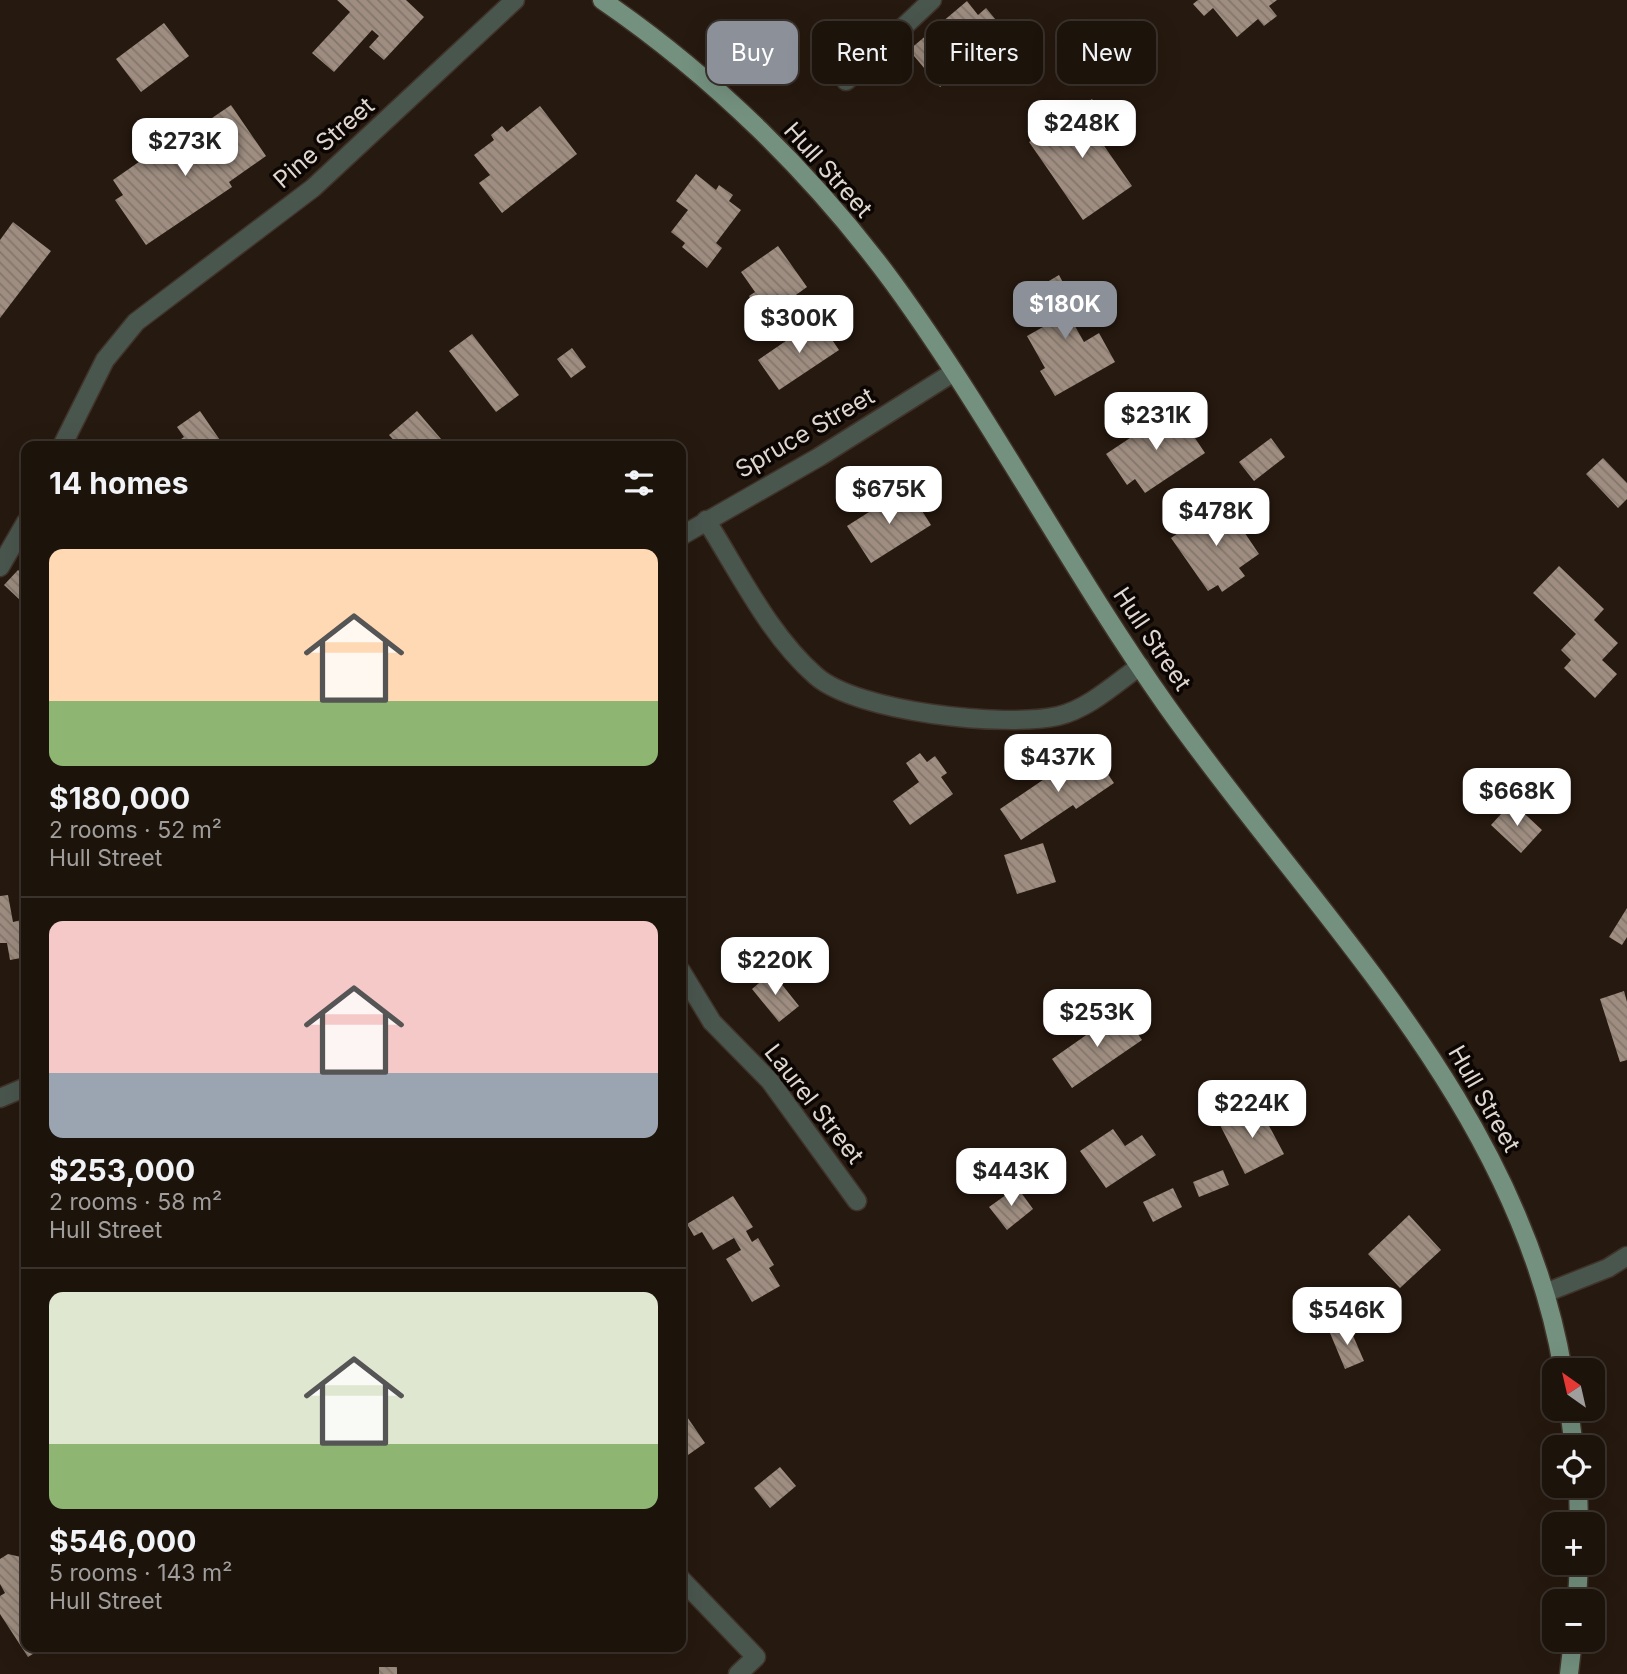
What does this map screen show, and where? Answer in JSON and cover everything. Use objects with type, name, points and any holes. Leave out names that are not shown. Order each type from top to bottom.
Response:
[{"type":"main road","name":"Hull Street","points":[[602,0],[698,74],[796,169],[891,280],[954,372],[1140,666],[1234,797],[1441,1069],[1468,1113],[1512,1201],[1545,1293],[1560,1358]]},
{"type":"main road","points":[[1569,1674],[1572,1652]]},
{"type":"street","name":"Pine Street","points":[[64,441],[105,360],[136,322],[313,188],[515,0]]},
{"type":"street","points":[[910,21],[932,0]]},
{"type":"street","name":"Spruce Street","points":[[686,533],[819,457],[954,372]]},
{"type":"street","points":[[706,520],[778,633],[800,661],[838,691],[864,701],[994,719],[1058,716],[1089,702],[1140,666]]},
{"type":"street","points":[[0,567],[21,531]]},
{"type":"street","name":"Laurel Street","points":[[686,979],[712,1022],[770,1081],[857,1201]]},
{"type":"street","points":[[0,1098],[21,1089]]},
{"type":"street","points":[[1545,1293],[1608,1268],[1627,1256]]},
{"type":"street","points":[[686,1584],[756,1657],[738,1674]]},
{"type":"building","points":[[337,0],[406,0],[424,17],[384,60],[369,47],[379,36],[372,30],[334,72],[312,53],[350,12]]},
{"type":"building","points":[[1198,0],[1277,0],[1269,6],[1277,16],[1264,26],[1258,19],[1237,37],[1213,8],[1204,16],[1193,4]]},
{"type":"building","points":[[967,1],[978,15],[986,8],[997,21],[943,21]]},
{"type":"building","points":[[164,23],[189,56],[141,92],[116,59]]},
{"type":"building","points":[[926,36],[926,70],[912,54],[912,47]]},
{"type":"building","points":[[1092,99],[1114,131],[1100,140],[1132,186],[1083,220],[1029,142]]},
{"type":"building","points":[[231,105],[266,156],[229,182],[232,187],[146,245],[115,200],[123,195],[113,180],[166,143],[178,160],[203,143],[206,148],[224,136],[212,118]]},
{"type":"building","points":[[540,106],[577,154],[502,213],[479,183],[490,175],[474,155],[494,140],[491,135],[502,126],[507,132]]},
{"type":"building","points":[[696,174],[716,190],[719,185],[733,195],[729,201],[741,210],[716,243],[722,248],[707,268],[682,247],[685,243],[671,232],[688,210],[676,201]]},
{"type":"building","points":[[13,222],[51,251],[0,318],[0,240]]},
{"type":"building","points":[[778,246],[807,287],[772,312],[764,301],[756,307],[749,296],[755,292],[741,272]]},
{"type":"building","points":[[1059,275],[1077,309],[1068,314],[1084,342],[1099,333],[1115,362],[1055,396],[1040,371],[1045,368],[1027,336],[1050,323],[1032,291]]},
{"type":"building","points":[[818,319],[839,350],[779,390],[758,360]]},
{"type":"building","points":[[472,334],[519,395],[496,412],[449,351]]},
{"type":"building","points":[[572,348],[586,367],[571,378],[557,359]]},
{"type":"building","points":[[1175,408],[1205,453],[1145,493],[1135,479],[1127,485],[1106,454]]},
{"type":"building","points":[[200,411],[221,441],[178,441],[184,437],[177,427]]},
{"type":"building","points":[[417,411],[443,441],[394,441],[389,435]]},
{"type":"building","points":[[1271,438],[1285,457],[1254,481],[1239,462]]},
{"type":"building","points":[[1603,458],[1627,483],[1627,499],[1618,508],[1586,474]]},
{"type":"building","points":[[899,493],[903,500],[912,495],[931,525],[871,563],[847,526]]},
{"type":"building","points":[[1224,502],[1259,554],[1239,568],[1245,576],[1222,592],[1218,585],[1208,591],[1171,538]]},
{"type":"building","points":[[1559,566],[1604,609],[1594,620],[1618,643],[1602,660],[1617,674],[1595,698],[1564,668],[1571,660],[1561,650],[1576,634],[1533,593]]},
{"type":"building","points":[[18,570],[21,573],[21,599],[20,600],[4,585]]},
{"type":"building","points":[[1090,748],[1114,783],[1076,809],[1073,805],[1021,840],[1000,809]]},
{"type":"building","points":[[920,753],[927,762],[935,756],[947,773],[941,777],[953,794],[910,825],[893,801],[919,782],[906,763]]},
{"type":"building","points":[[1512,802],[1542,830],[1521,853],[1491,825]]},
{"type":"building","points":[[1043,843],[1056,882],[1017,894],[1004,855]]},
{"type":"building","points":[[8,895],[13,922],[21,920],[21,958],[10,960],[7,943],[0,943],[0,896]]},
{"type":"building","points":[[1627,908],[1627,937],[1622,945],[1609,937]]},
{"type":"building","points":[[772,972],[799,1006],[779,1022],[752,989]]},
{"type":"building","points":[[1624,991],[1627,1002],[1627,1060],[1620,1062],[1600,999]]},
{"type":"building","points":[[1122,1010],[1142,1040],[1072,1088],[1052,1059]]},
{"type":"building","points":[[1258,1105],[1284,1154],[1245,1174],[1220,1125]]},
{"type":"building","points":[[1113,1129],[1125,1146],[1142,1135],[1156,1155],[1106,1188],[1080,1151]]},
{"type":"building","points":[[1223,1170],[1229,1185],[1199,1197],[1193,1182]]},
{"type":"building","points":[[1017,1187],[1033,1209],[1007,1230],[989,1207]]},
{"type":"building","points":[[1173,1188],[1182,1207],[1153,1222],[1143,1202]]},
{"type":"building","points":[[733,1196],[753,1227],[746,1231],[752,1242],[758,1238],[774,1265],[769,1268],[780,1286],[752,1302],[726,1259],[741,1250],[734,1238],[713,1250],[702,1232],[694,1236],[687,1224]]},
{"type":"building","points":[[1409,1215],[1441,1250],[1400,1288],[1368,1254]]},
{"type":"building","points":[[1348,1324],[1364,1361],[1345,1369],[1330,1333]]},
{"type":"building","points":[[686,1415],[705,1443],[686,1456]]},
{"type":"building","points":[[780,1467],[796,1486],[770,1508],[754,1488]]},
{"type":"building","points":[[8,1554],[21,1557],[21,1646],[0,1614],[0,1596],[5,1593],[0,1584],[0,1559]]},
{"type":"building","points":[[379,1667],[397,1667],[397,1674],[379,1674]]}]
